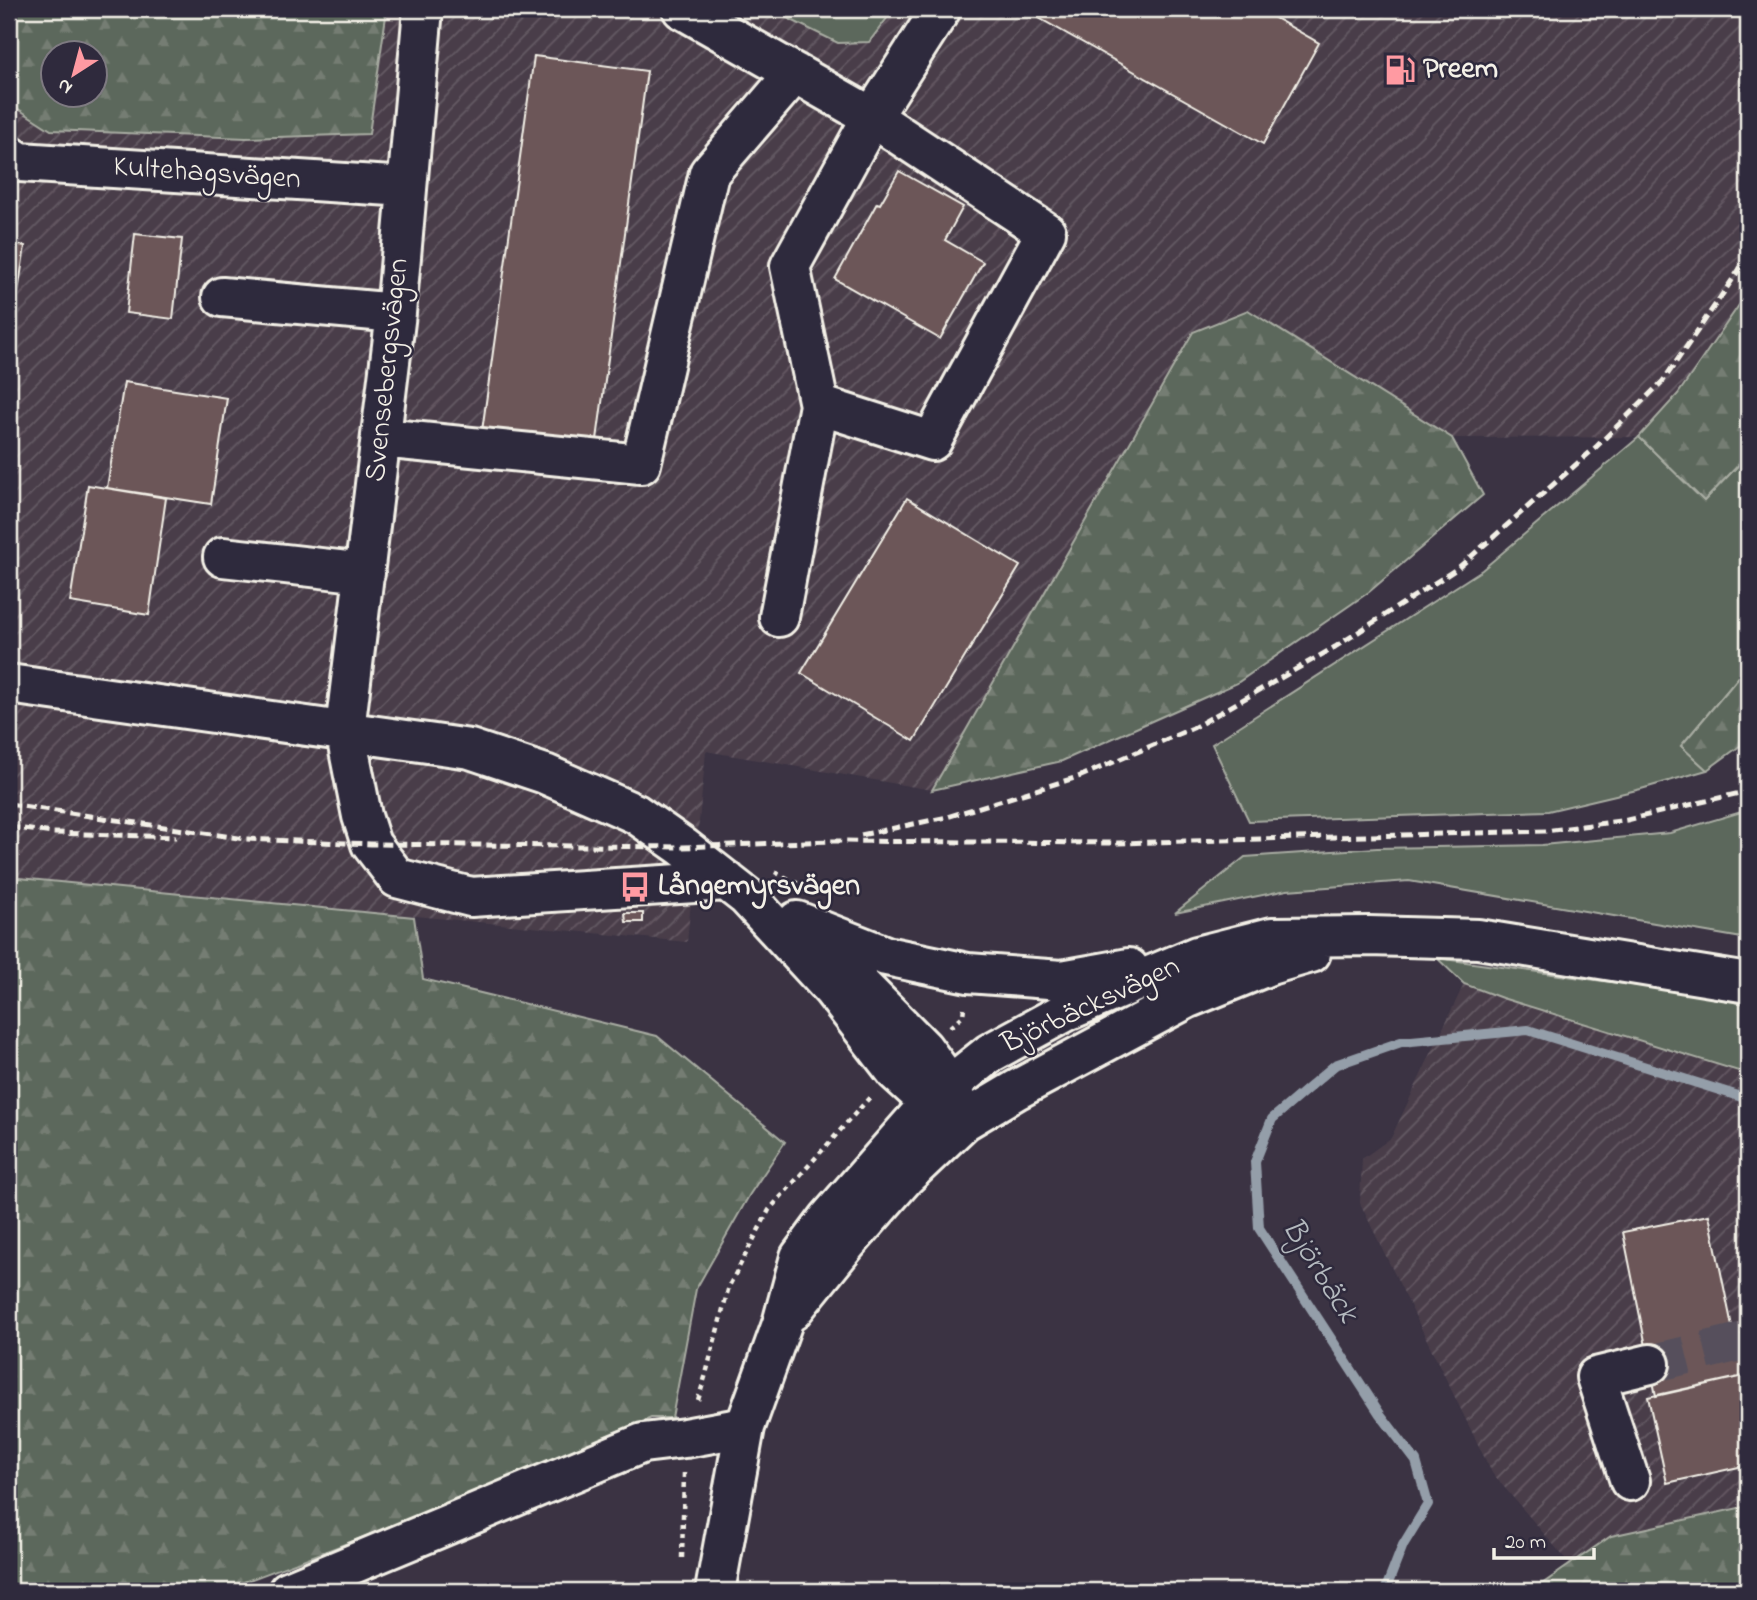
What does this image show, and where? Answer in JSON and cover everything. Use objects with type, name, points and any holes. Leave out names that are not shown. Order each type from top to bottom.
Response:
[{"type":"street","name":"Svensebergsvägen","points":[[423,9],[396,313],[345,730],[362,816],[371,844],[397,878],[471,897],[737,889]]},
{"type":"street","points":[[682,9],[872,117],[1046,232],[932,441],[819,405]]},
{"type":"street","points":[[779,617],[819,405],[790,266],[872,117],[941,9]]},
{"type":"street","points":[[381,438],[641,464],[709,173],[795,73]]},
{"type":"street","name":"Kultehagsvägen","points":[[9,155],[20,162],[407,187]]},
{"type":"street","points":[[222,297],[396,313]]},
{"type":"street","points":[[223,557],[365,573]]},
{"type":"street","points":[[9,684],[470,749],[545,774],[636,814],[737,889],[797,921],[886,956],[968,973],[1062,980],[1197,956]]},
{"type":"street","points":[[737,889],[832,989],[895,1072],[940,1094]]},
{"type":"street","points":[[797,921],[923,1048],[940,1094],[964,1121]]},
{"type":"street","name":"Björbäcksvägen","points":[[782,1324],[905,1177],[964,1121],[1016,1090],[1186,999],[1270,965],[1369,936]]},
{"type":"street","name":"Björbäcksvägen","points":[[715,1591],[745,1427],[782,1324],[800,1257],[829,1217],[940,1094],[990,1053],[1067,1011],[1197,956],[1272,937],[1478,939],[1748,983]]},
{"type":"street","points":[[1630,1481],[1596,1377],[1650,1364]]},
{"type":"street","points":[[288,1591],[643,1443],[745,1427]]},
{"type":"shaded area","points":[[9,9],[1748,9],[1748,292],[1678,394],[1639,437],[1452,438],[1248,310],[1193,332],[932,790],[706,751],[687,942],[9,877]]},
{"type":"shaded area","points":[[1464,984],[1748,1074],[1748,1506],[1611,1536],[1570,1564],[1492,1473],[1360,1203],[1362,1159],[1391,1138]]},
{"type":"green space","points":[[9,9],[387,9],[369,134],[246,138],[51,130],[9,103]]},
{"type":"green space","points":[[769,9],[894,9],[869,42],[838,43]]},
{"type":"green space","points":[[1748,292],[1748,455],[1704,501],[1639,437],[1678,394]]},
{"type":"green space","points":[[1248,310],[1452,438],[1483,495],[1369,592],[1237,683],[1062,761],[932,790],[1193,332]]},
{"type":"green space","points":[[1639,437],[1704,501],[1748,455],[1748,666],[1681,746],[1707,770],[1548,811],[1249,821],[1212,744],[1482,570]]},
{"type":"green space","points":[[1748,666],[1748,740],[1707,770],[1681,746]]},
{"type":"green space","points":[[1748,810],[1748,939],[1409,881],[1287,890],[1175,913],[1245,857],[1377,848],[1542,845],[1670,833]]},
{"type":"green space","points":[[9,877],[414,917],[423,979],[657,1036],[785,1142],[750,1194],[696,1289],[672,1418],[651,1418],[467,1498],[220,1591],[9,1591]]},
{"type":"green space","points":[[1437,958],[1748,1001],[1748,1074],[1464,984]]},
{"type":"green space","points":[[1748,1506],[1748,1591],[1532,1591],[1611,1536]]},
{"type":"building","points":[[1023,9],[1259,9],[1319,43],[1263,144]]},
{"type":"building","points":[[534,56],[647,71],[596,447],[482,431]]},
{"type":"building","points":[[899,171],[963,207],[945,240],[983,262],[940,339],[835,279],[877,203],[880,204]]},
{"type":"building","points":[[135,234],[182,239],[173,319],[126,313]]},
{"type":"building","points":[[9,243],[25,246],[10,345],[9,344]]},
{"type":"building","points":[[124,382],[227,398],[211,504],[107,488]]},
{"type":"building","points":[[88,485],[166,498],[149,615],[70,602]]},
{"type":"building","points":[[907,498],[1020,566],[914,741],[801,673]]},
{"type":"building","points":[[625,913],[643,913],[643,922],[626,922]]},
{"type":"building","points":[[1709,1215],[1734,1336],[1748,1333],[1748,1375],[1656,1396],[1623,1232]]},
{"type":"building","points":[[1748,1375],[1748,1465],[1667,1483],[1648,1397]]},
{"type":"waterway","name":"Björbäck","points":[[1385,1591],[1403,1545],[1428,1504],[1416,1461],[1380,1414],[1259,1228],[1255,1162],[1272,1119],[1335,1065],[1401,1042],[1528,1030],[1748,1099]]},
{"type":"tunnel","points":[[1650,1364],[1748,1340]]},
{"type":"railway","points":[[861,835],[947,817],[1081,776],[1193,728],[1335,647],[1458,568],[1596,447],[1663,381],[1739,270],[1748,252]]},
{"type":"railway","points":[[9,804],[245,839],[371,844],[683,847],[830,841],[1118,843],[1546,831],[1627,820],[1748,791]]},
{"type":"railway","points":[[9,827],[53,833],[176,837]]},
{"type":"place","name":"Preem","points":[[1400,70]]},
{"type":"place","name":"Långemyrsvägen","points":[[635,887]]}]
